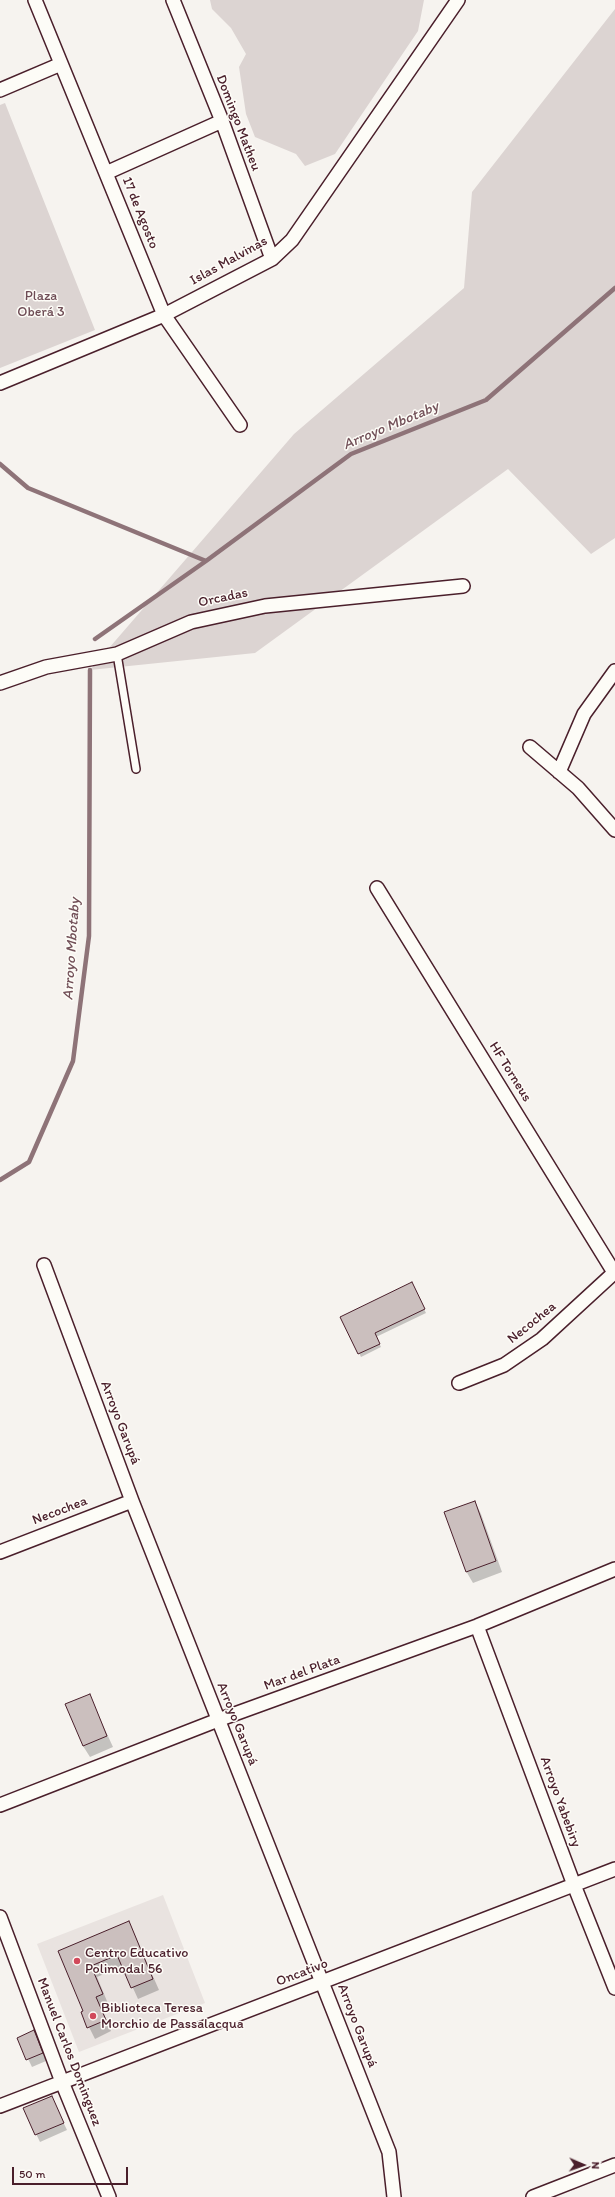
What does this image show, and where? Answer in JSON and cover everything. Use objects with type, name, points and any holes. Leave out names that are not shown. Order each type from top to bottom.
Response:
[{"type":"street","name":"17 de Agosto","points":[[35,0],[164,315],[240,425]]},
{"type":"street","name":"Domingo Matheu","points":[[173,0],[222,121],[272,259]]},
{"type":"street","name":"Islas Malvinas","points":[[0,383],[164,315],[272,259],[292,240],[453,3]]},
{"type":"street","points":[[0,90],[61,64]]},
{"type":"street","points":[[106,173],[222,121]]},
{"type":"street","name":"Orcadas","points":[[0,684],[46,666],[117,654],[190,622],[265,606],[463,586]]},
{"type":"street","points":[[559,772],[584,714],[615,670]]},
{"type":"street","points":[[530,747],[578,788],[615,830]]},
{"type":"street","name":"HF Torneus","points":[[377,888],[615,1272]]},
{"type":"street","name":"Arroyo Garupá","points":[[44,1265],[132,1501],[389,2152],[394,2197]]},
{"type":"street","name":"Necochea","points":[[459,1383],[504,1365],[542,1339],[615,1272]]},
{"type":"street","name":"Necochea","points":[[0,1552],[132,1501]]},
{"type":"street","name":"Mar del Plata","points":[[0,1805],[218,1720],[477,1626],[615,1569]]},
{"type":"street","name":"Arroyo Yabebiry","points":[[477,1626],[574,1885],[615,1988]]},
{"type":"street","name":"Oncativo","points":[[0,2106],[615,1869]]},
{"type":"street","name":"Manuel Carlos Dominguez","points":[[0,1917],[62,2082],[109,2197]]},
{"type":"street","points":[[533,2197],[615,2165]]},
{"type":"lane","points":[[117,654],[136,769]]},
{"type":"shaded area","points":[[163,1895],[205,2003],[79,2052],[37,1944]]},
{"type":"green space","points":[[210,0],[424,0],[418,31],[335,154],[305,166],[296,154],[255,137],[246,114],[239,67],[246,54],[231,28],[212,9]]},
{"type":"green space","points":[[615,9],[615,538],[591,554],[508,469],[255,653],[90,670],[294,434],[464,288],[472,192]]},
{"type":"green space","name":"Plaza Oberá 3","points":[[5,103],[95,330],[0,368],[0,105]]},
{"type":"building","points":[[412,1282],[425,1309],[375,1333],[380,1344],[358,1354],[340,1317]]},
{"type":"building","points":[[475,1501],[496,1561],[466,1572],[444,1512]]},
{"type":"building","points":[[90,1694],[107,1736],[83,1746],[65,1704]]},
{"type":"building","points":[[129,1921],[153,1979],[131,1988],[117,1955],[91,1966],[103,1994],[96,1997],[106,2020],[87,2028],[81,2012],[83,2011],[58,1951]]},
{"type":"building","points":[[34,2030],[43,2053],[26,2060],[17,2038]]},
{"type":"building","points":[[52,2096],[64,2123],[35,2135],[23,2108]]},
{"type":"waterway","name":"Arroyo Mbotaby","points":[[95,639],[206,561],[351,454],[486,400],[615,288]]},
{"type":"waterway","points":[[0,464],[28,488],[206,561]]},
{"type":"waterway","name":"Arroyo Mbotaby","points":[[0,1180],[29,1162],[73,1061],[89,936],[90,670]]},
{"type":"place","name":"Centro Educativo Polimodal 56","points":[[77,1961]]},
{"type":"place","name":"Biblioteca Teresa Morchio de Passalacqua","points":[[93,2016]]}]
